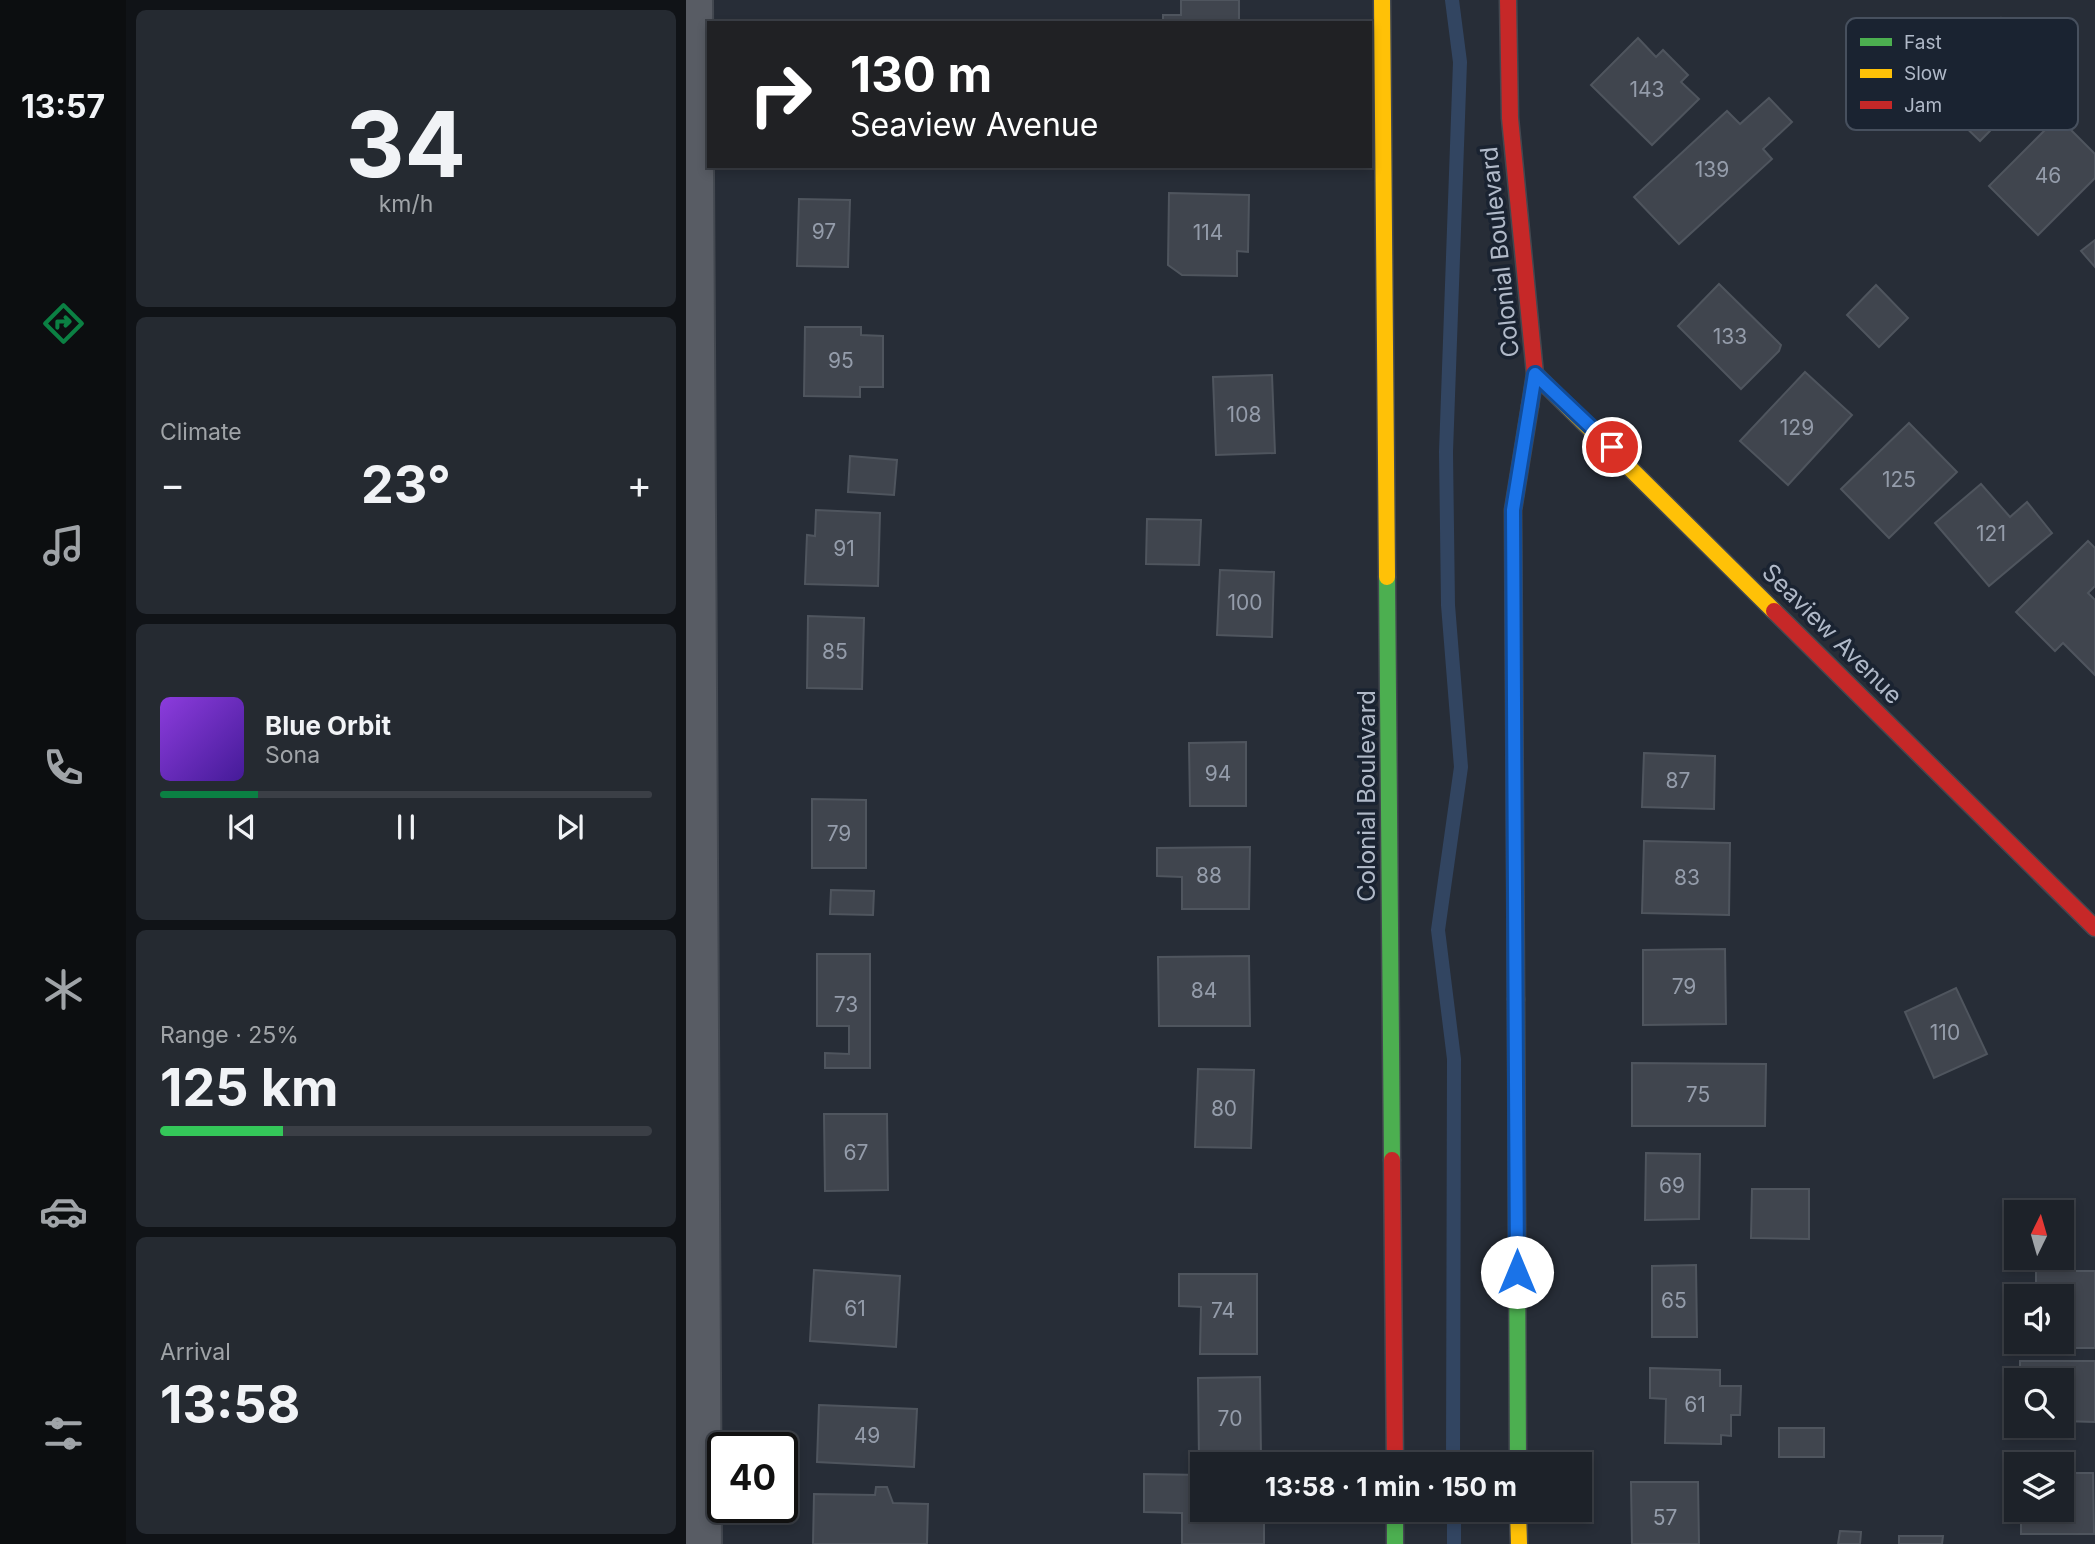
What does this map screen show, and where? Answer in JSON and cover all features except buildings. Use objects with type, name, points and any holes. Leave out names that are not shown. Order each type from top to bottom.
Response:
[{"type":"street","points":[[693,0],[702,1544]]},
{"type":"street","name":"Colonial Boulevard","points":[[1382,0],[1395,1452]]},
{"type":"street","name":"Colonial Boulevard","points":[[1508,0],[1510,118],[1535,374],[1513,510],[1518,1452]]},
{"type":"street","name":"Seaview Avenue","points":[[1535,374],[2095,928]]},
{"type":"street","points":[[1395,1522],[1395,1544]]},
{"type":"street","points":[[1518,1522],[1519,1544]]},
{"type":"waterway","points":[[1452,0],[1460,62],[1446,452],[1448,605],[1461,767],[1438,930],[1454,1059],[1453,1452]]},
{"type":"waterway","points":[[1454,1522],[1454,1544]]},
{"type":"traffic: fast","points":[[1387,577],[1392,1160]]},
{"type":"traffic: fast","points":[[1516,999],[1518,1452]]},
{"type":"traffic: fast","points":[[1395,1522],[1395,1544]]},
{"type":"traffic: slow","points":[[1382,0],[1387,577]]},
{"type":"traffic: slow","points":[[1535,374],[1774,611]]},
{"type":"traffic: slow","points":[[1516,999],[1513,510],[1530,406]]},
{"type":"traffic: slow","points":[[1518,1522],[1519,1544]]},
{"type":"traffic: jam","points":[[1508,0],[1510,118],[1535,374],[1530,406]]},
{"type":"traffic: jam","points":[[1774,611],[2095,928]]},
{"type":"traffic: jam","points":[[1392,1160],[1395,1452]]},
{"type":"route","points":[[1517,1272],[1513,510],[1535,374],[1612,447]]}]
